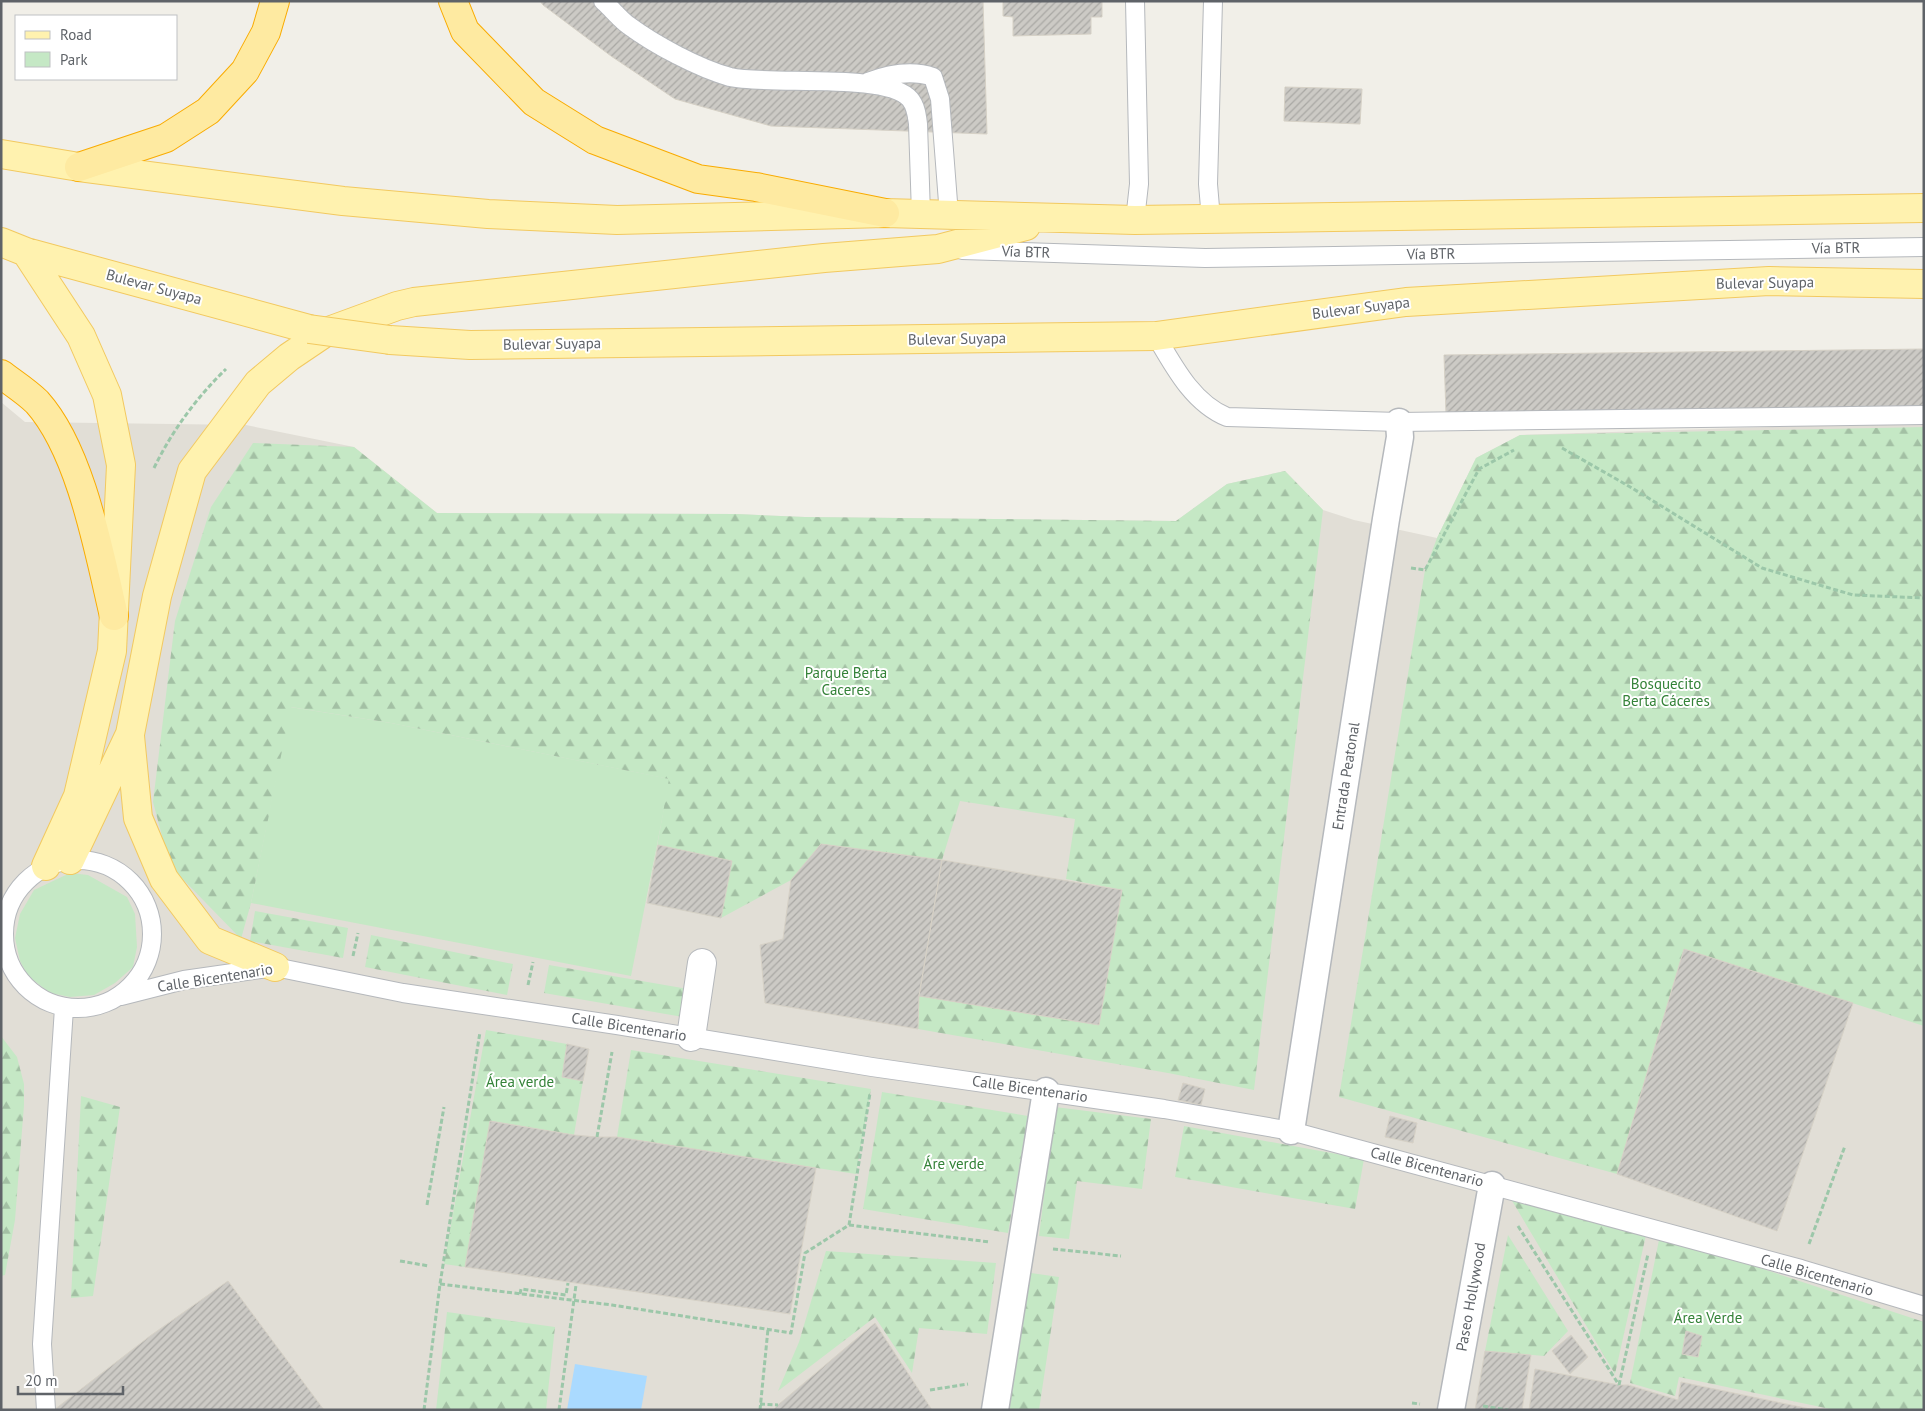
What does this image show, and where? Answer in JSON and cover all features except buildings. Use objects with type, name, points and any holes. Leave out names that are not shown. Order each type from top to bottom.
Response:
[{"type":"highway","points":[[78,167],[166,138],[208,111],[245,71],[266,32],[275,1]]},
{"type":"highway","points":[[453,1],[465,31],[534,102],[596,140],[698,179],[756,187],[885,213]]},
{"type":"highway","points":[[1,374],[36,402],[51,422],[73,463],[99,550],[114,616]]},
{"type":"main road","points":[[1,154],[78,167],[342,201],[488,214],[617,220],[885,213],[1135,220],[1924,208]]},
{"type":"main road","points":[[275,967],[210,940],[164,879],[138,818],[130,734],[157,596],[192,471],[258,383],[289,357],[326,332],[397,306],[414,302],[824,258],[938,249],[1056,217]]},
{"type":"main road","name":"Bulevar Suyapa","points":[[1,242],[26,252],[309,329],[390,340],[470,345],[1156,336],[1406,302],[1769,281],[1924,284]]},
{"type":"main road","points":[[26,252],[81,336],[109,404],[121,465],[112,651],[78,796],[58,863]]},
{"type":"main road","points":[[58,863],[130,734]]},
{"type":"street","name":"Entrada Peatonal","points":[[1291,1131],[1400,437],[1399,422]]},
{"type":"street","points":[[692,1037],[702,963]]},
{"type":"street","points":[[995,1410],[1046,1091]]},
{"type":"street","name":"Paseo Hollywood","points":[[1463,1407],[1492,1185]]},
{"type":"lane","points":[[603,1],[628,25],[677,55],[729,76],[751,81],[865,83],[899,90],[910,99],[916,110],[921,214]]},
{"type":"lane","points":[[1135,1],[1139,184],[1135,220]]},
{"type":"lane","points":[[1211,219],[1208,184],[1213,1]]},
{"type":"lane","points":[[865,83],[881,77],[919,72],[933,77],[940,99],[949,215]]},
{"type":"lane","name":"Vía BTR","points":[[938,249],[1205,258],[1924,247]]},
{"type":"lane","points":[[1156,336],[1180,377],[1214,412],[1227,418],[1399,422],[1924,415]]},
{"type":"lane","points":[[97,862],[122,873],[141,893],[152,919],[152,947],[141,974],[121,996],[94,1007],[64,1008],[44,1002],[27,989],[13,974],[3,951],[3,924],[10,900],[25,880],[58,863],[97,862]]},
{"type":"lane","name":"Calle Bicentenario","points":[[121,996],[184,980],[275,967],[403,992],[872,1067],[1164,1109],[1291,1131],[1801,1269],[1924,1306]]},
{"type":"lane","points":[[46,1410],[42,1344],[64,1008]]},
{"type":"path","points":[[1555,447],[1564,448],[1762,568],[1853,595],[1924,598]]},
{"type":"path","points":[[1379,562],[1424,570],[1479,469],[1513,450],[1521,448]]},
{"type":"path","points":[[424,1410],[440,1284],[485,1005]]},
{"type":"path","points":[[597,1138],[617,1025]]},
{"type":"path","points":[[849,1225],[872,1067]]},
{"type":"path","points":[[427,1205],[444,1107]]},
{"type":"path","points":[[1801,1269],[1845,1146]]},
{"type":"path","points":[[1492,1185],[1619,1385],[1654,1229]]},
{"type":"path","points":[[440,1284],[573,1300],[791,1333],[806,1253],[849,1225],[1121,1256]]},
{"type":"path","points":[[400,1261],[429,1266]]},
{"type":"path","points":[[520,1294],[521,1289],[566,1295],[568,1283]]},
{"type":"path","points":[[559,1410],[576,1284]]},
{"type":"path","points":[[760,1410],[768,1329]]},
{"type":"path","points":[[760,1404],[778,1405]]},
{"type":"path","points":[[1463,1407],[1508,1410]]},
{"type":"shaded area","points":[[1,402],[25,422],[246,425],[354,447],[437,513],[736,514],[805,517],[1176,521],[1227,484],[1285,471],[1323,510],[1354,520],[1437,538],[1476,458],[1520,435],[1924,422],[1924,1410],[1,1410]]},
{"type":"green space","name":"Bosquecito Berta Cáceres","points":[[1924,427],[1924,1026],[1684,949],[1617,1174],[1339,1097],[1425,570],[1437,538],[1476,458],[1520,435]]},
{"type":"green space","name":"Parque Berta Caceres","points":[[253,443],[354,447],[437,513],[736,514],[805,517],[1176,521],[1227,484],[1285,471],[1323,510],[1254,1090],[918,1029],[919,996],[1099,1025],[1122,890],[1066,879],[1075,819],[960,801],[942,860],[821,844],[791,880],[721,918],[647,903],[669,779],[391,723],[291,707],[251,903],[241,939],[170,866],[153,802],[175,621],[211,507]]},
{"type":"green space","points":[[290,707],[391,723],[670,779],[631,976],[251,903]]},
{"type":"green space","points":[[70,873],[88,875],[127,897],[135,914],[137,947],[133,967],[115,983],[94,995],[70,997],[50,993],[28,976],[20,961],[15,938],[20,914],[34,890]]},
{"type":"green space","points":[[255,911],[348,928],[343,958],[250,941]]},
{"type":"green space","points":[[371,935],[513,964],[507,995],[365,967]]},
{"type":"green space","points":[[549,965],[688,989],[683,1017],[544,993]]},
{"type":"green space","name":"Área verde","points":[[486,1030],[567,1044],[562,1077],[583,1081],[574,1135],[491,1121],[465,1267],[444,1264]]},
{"type":"green space","points":[[1,1036],[17,1057],[24,1084],[24,1105],[15,1220],[5,1275],[1,1276]]},
{"type":"green space","points":[[631,1050],[871,1089],[856,1174],[617,1137]]},
{"type":"green space","name":"Áre verde","points":[[882,1092],[1028,1116],[1008,1233],[863,1209]]},
{"type":"green space","points":[[81,1096],[120,1107],[93,1296],[71,1298]]},
{"type":"green space","points":[[1055,1107],[1151,1119],[1142,1189],[1077,1181],[1069,1239],[1039,1236]]},
{"type":"green space","points":[[1184,1126],[1364,1159],[1355,1209],[1175,1177]]},
{"type":"green space","name":"Área Verde","points":[[1511,1199],[1646,1235],[1615,1374]]},
{"type":"green space","points":[[1508,1235],[1568,1331],[1544,1356],[1485,1351]]},
{"type":"green space","name":"Área Verde","points":[[1660,1235],[1924,1322],[1924,1410],[1835,1410],[1679,1377],[1675,1396],[1630,1383]]},
{"type":"green space","points":[[826,1251],[996,1263],[987,1334],[919,1328],[912,1373],[875,1317],[778,1391],[799,1342]]},
{"type":"green space","points":[[1031,1273],[1059,1277],[1039,1410],[1007,1410]]},
{"type":"green space","points":[[447,1312],[555,1327],[546,1410],[436,1410]]},
{"type":"water","points":[[575,1364],[647,1376],[641,1410],[567,1410]]}]
